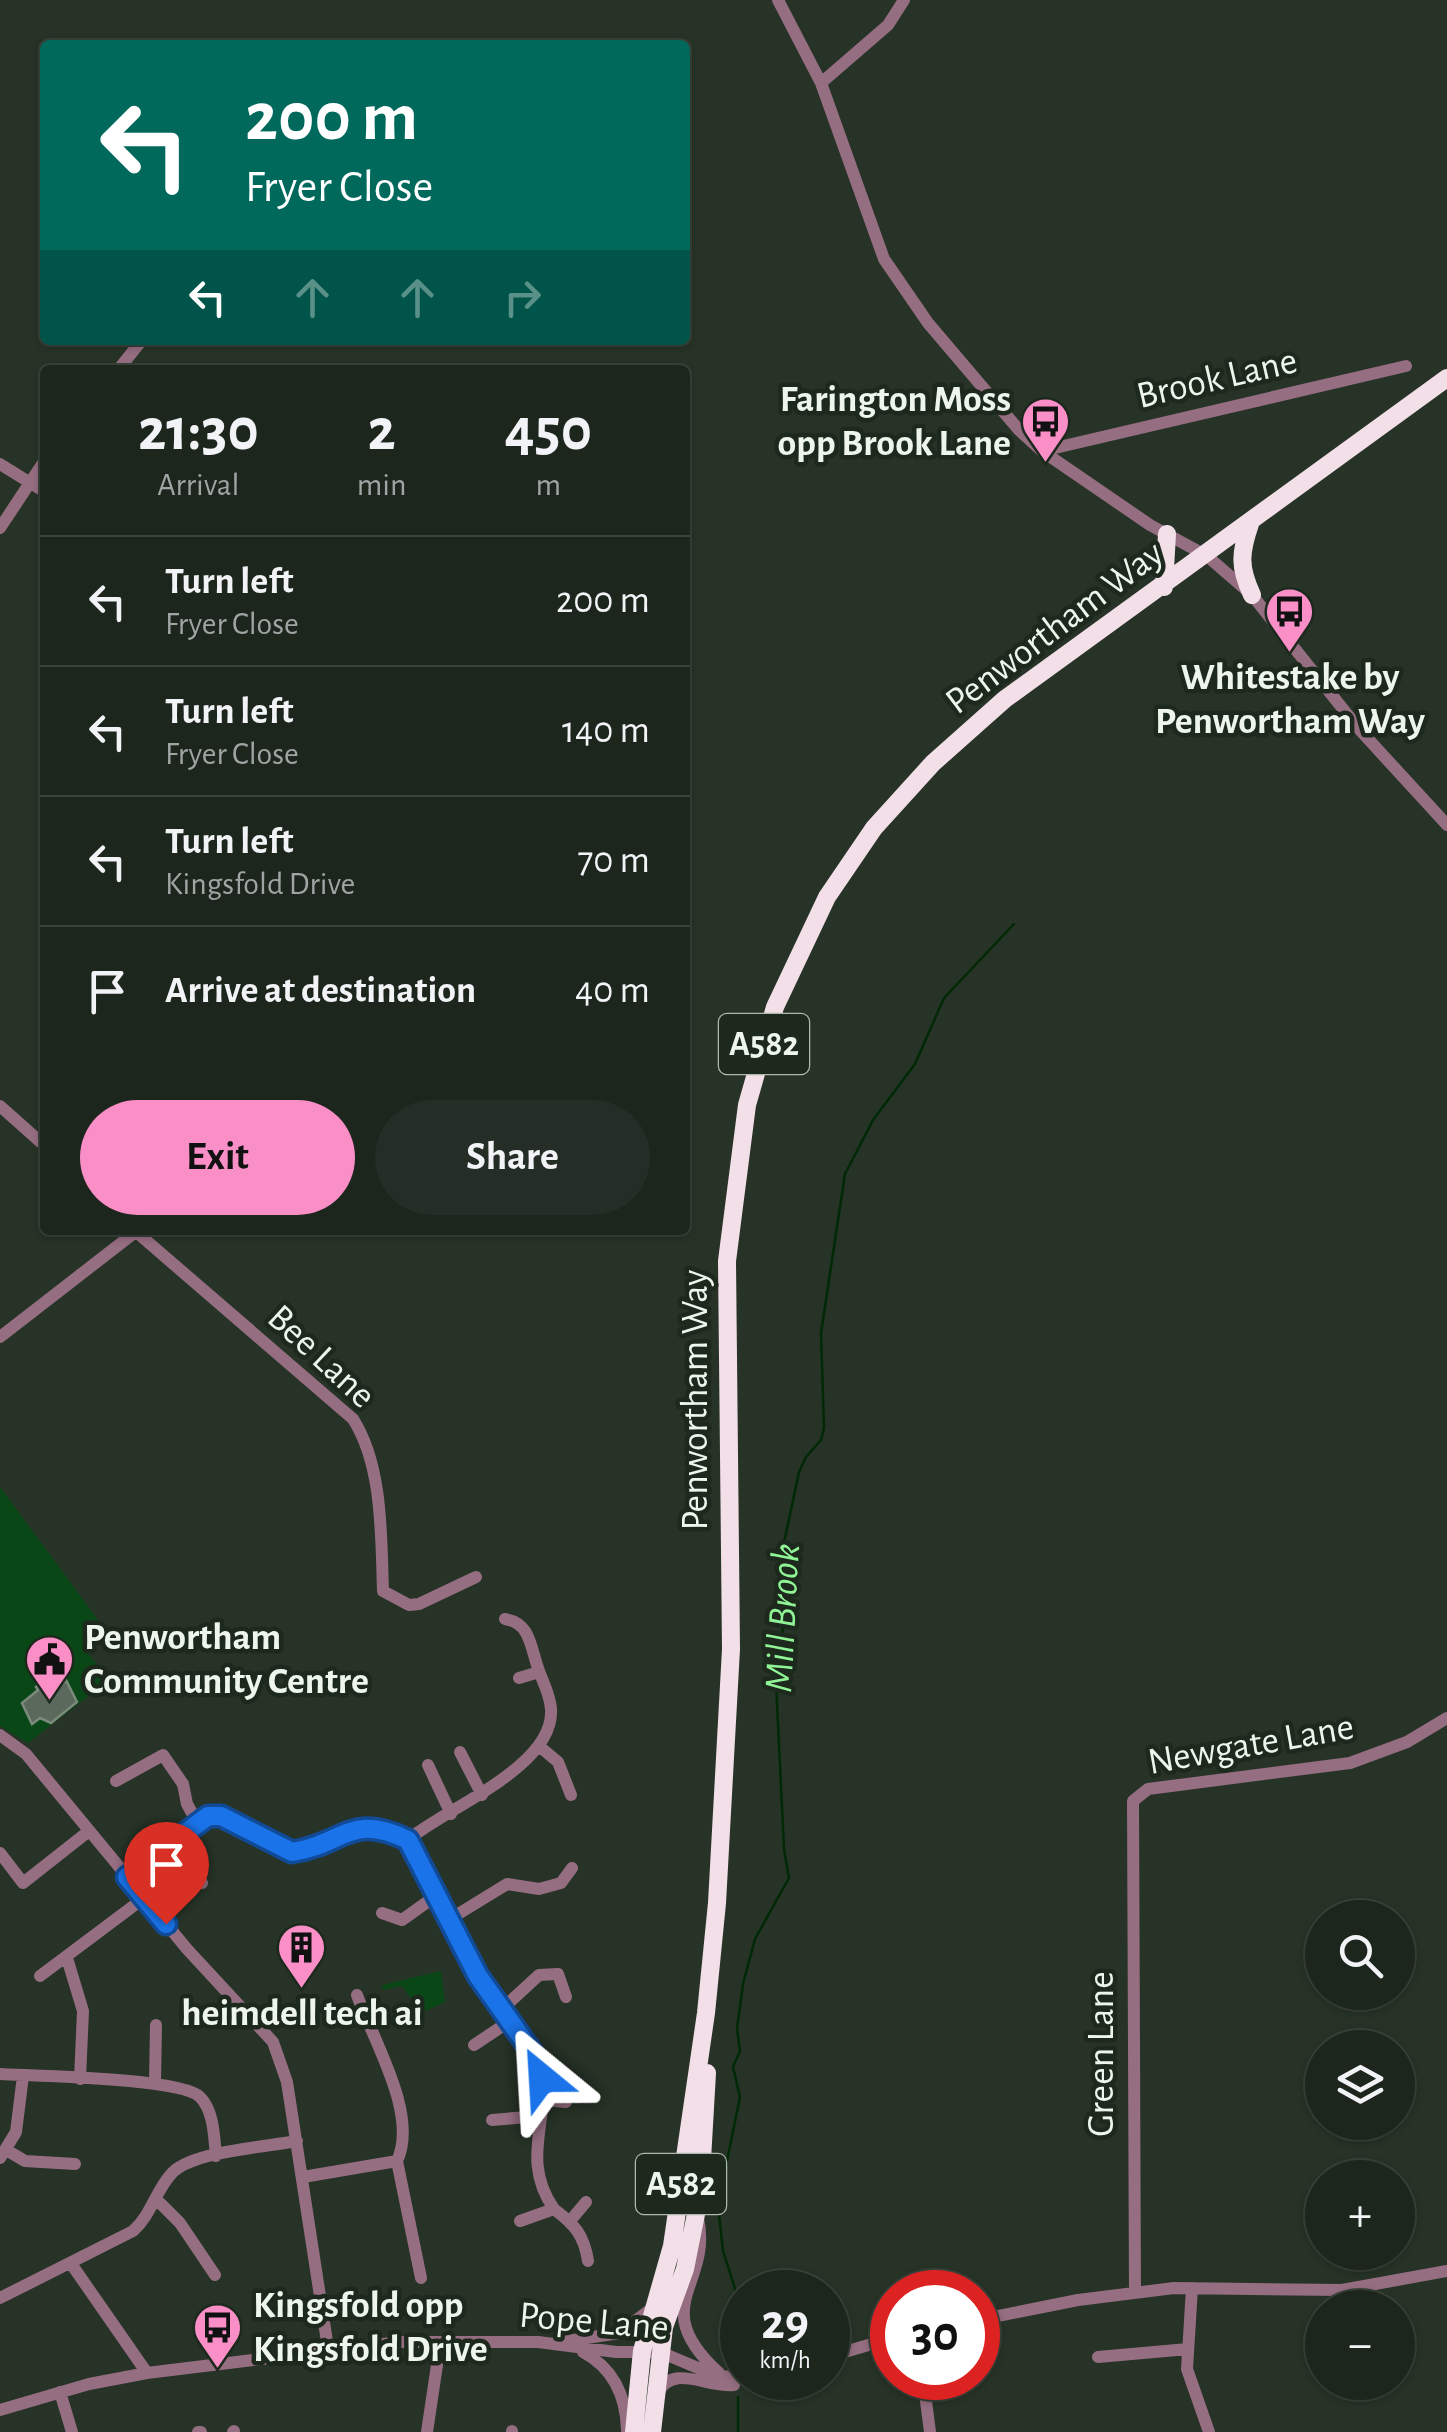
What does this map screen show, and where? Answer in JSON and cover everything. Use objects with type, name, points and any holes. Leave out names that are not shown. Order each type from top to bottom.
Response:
[{"type":"highway","name":"Penwortham Way","points":[[651,2352],[658,2300],[672,2246],[706,2013],[726,1780],[731,1648],[727,1261],[746,1105],[775,1007],[827,897],[874,828],[933,763],[1006,700],[1447,378]]},
{"type":"highway","points":[[1251,524],[1240,553],[1242,574],[1252,595]]},
{"type":"highway","points":[[1164,586],[1168,534]]},
{"type":"highway","name":"Penwortham Way","points":[[651,2352],[685,2269],[696,2211],[708,2113],[706,2013]]},
{"type":"highway","name":"A582","points":[[651,2352],[652,2432]]},
{"type":"highway","name":"A582","points":[[631,2432],[651,2352]]},
{"type":"street","points":[[778,0],[822,83],[870,226],[894,277],[928,323],[1018,430],[1042,451],[1207,556],[1252,595],[1359,729],[1447,825]]},
{"type":"street","points":[[822,83],[888,24],[904,0]]},
{"type":"street","points":[[122,365],[138,345]]},
{"type":"street","name":"Brook Lane","points":[[1042,451],[1406,366]]},
{"type":"street","points":[[0,464],[40,489]]},
{"type":"street","points":[[0,528],[40,466]]},
{"type":"street","points":[[0,1106],[40,1142]]},
{"type":"street","points":[[0,1337],[130,1235]]},
{"type":"street","name":"Bee Lane","points":[[142,1235],[353,1419],[362,1432],[374,1480],[382,1591],[409,1605],[419,1604],[476,1577]]},
{"type":"street","points":[[408,1840],[425,1825],[482,1795],[539,1746],[549,1725],[551,1709],[526,1629],[519,1621],[504,1619]]},
{"type":"street","points":[[519,1678],[539,1672]]},
{"type":"street","name":"Newgate Lane","points":[[1131,1814],[1132,1802],[1148,1789],[1350,1763],[1408,1742],[1447,1718]]},
{"type":"street","points":[[0,1735],[26,1754],[144,1898],[274,2042],[288,2082],[328,2348]]},
{"type":"street","points":[[539,1746],[558,1762],[571,1795]]},
{"type":"street","points":[[460,1752],[482,1795]]},
{"type":"street","points":[[116,1780],[163,1755],[183,1784],[187,1804],[197,1822]]},
{"type":"street","points":[[428,1766],[450,1814]]},
{"type":"street","name":"Green Lane","points":[[1131,1814],[1135,2293]]},
{"type":"street","points":[[127,1877],[197,1822],[221,1816],[292,1852],[327,1842],[360,1826],[389,1831],[408,1840],[478,1976],[536,2058],[544,2100],[538,2116],[537,2165],[554,2210],[570,2221],[584,2239],[588,2261]]},
{"type":"street","points":[[0,1852],[23,1883],[90,1831]]},
{"type":"street","points":[[171,1843],[202,1884]]},
{"type":"street","points":[[450,1919],[507,1884],[539,1889],[562,1883],[572,1868]]},
{"type":"street","points":[[382,1912],[404,1926],[437,1896]]},
{"type":"street","points":[[40,1976],[144,1898]]},
{"type":"street","points":[[67,1958],[84,2011],[80,2079]]},
{"type":"street","points":[[502,2009],[540,1975],[558,1974],[566,1998]]},
{"type":"street","points":[[357,1995],[397,2095],[403,2149],[397,2161],[421,2278]]},
{"type":"street","points":[[474,2045],[510,2022]]},
{"type":"street","points":[[155,2084],[156,2025]]},
{"type":"street","points":[[0,2074],[191,2090],[202,2098],[212,2121],[216,2156]]},
{"type":"street","points":[[23,2076],[16,2132],[4,2154],[25,2161],[75,2164]]},
{"type":"street","points":[[544,2100],[566,2102]]},
{"type":"street","points":[[492,2120],[538,2116]]},
{"type":"street","points":[[0,2298],[133,2231],[158,2201],[160,2190],[175,2170],[190,2161],[297,2141]]},
{"type":"street","points":[[303,2176],[397,2161]]},
{"type":"street","points":[[158,2201],[180,2223],[215,2275]]},
{"type":"street","points":[[570,2221],[586,2202]]},
{"type":"street","points":[[520,2221],[554,2210]]},
{"type":"street","points":[[696,2211],[702,2235],[684,2302],[684,2326],[692,2344],[720,2373]]},
{"type":"street","points":[[72,2265],[147,2373]]},
{"type":"street","points":[[1000,2316],[1135,2293],[1192,2288],[1342,2290],[1447,2271]]},
{"type":"street","points":[[1192,2288],[1187,2368],[1194,2400],[1209,2432]]},
{"type":"street","points":[[554,2344],[619,2333],[643,2318],[658,2300]]},
{"type":"street","name":"Pope Lane","points":[[0,2410],[147,2373],[399,2342],[554,2344],[651,2352],[720,2376]]},
{"type":"street","points":[[427,2432],[440,2344]]},
{"type":"street","points":[[574,2347],[594,2358],[617,2384],[631,2432]]},
{"type":"street","points":[[1098,2357],[1188,2349]]},
{"type":"street","points":[[653,2409],[662,2385],[670,2378],[679,2376],[720,2386]]},
{"type":"street","points":[[60,2392],[72,2432]]},
{"type":"street","points":[[926,2400],[930,2432]]},
{"type":"green space","points":[[0,1487],[107,1632],[86,1651],[109,1680],[28,1743],[0,1726]]},
{"type":"green space","points":[[441,1971],[445,2002],[421,2013],[402,1986],[383,1990],[382,1985]]},
{"type":"building","name":"Penwortham Community Centre","points":[[59,1680],[62,1684],[66,1680],[77,1702],[51,1723],[40,1718],[32,1724],[22,1703],[38,1690],[41,1682],[47,1689]]},
{"type":"waterway","name":"Mill Brook","points":[[729,2270],[718,2205],[740,2097],[733,2067],[740,2051],[737,2029],[743,1984],[755,1939],[789,1878],[784,1849],[776,1682],[783,1648],[781,1557],[799,1472],[821,1440],[824,1428],[821,1333],[845,1174],[873,1120],[915,1064],[944,998],[1014,924]]},
{"type":"waterway","name":"Mill Brook","points":[[738,2400],[738,2432]]},
{"type":"place","name":"Farington Moss opp Brook Lane","points":[[1046,464]]},
{"type":"place","name":"Whitestake by Penwortham Way","points":[[1290,654]]},
{"type":"place","name":"Penwortham Community Centre","points":[[49,1702]]},
{"type":"place","name":"heimdell tech ai","points":[[302,1990]]},
{"type":"place","name":"Kingsfold opp Kingsfold Drive","points":[[218,2370]]},
{"type":"route","points":[[166,1924],[127,1877],[208,1816],[235,1822],[292,1852],[327,1842],[360,1826],[389,1831],[408,1840],[478,1976],[536,2058],[542,2078]]}]
